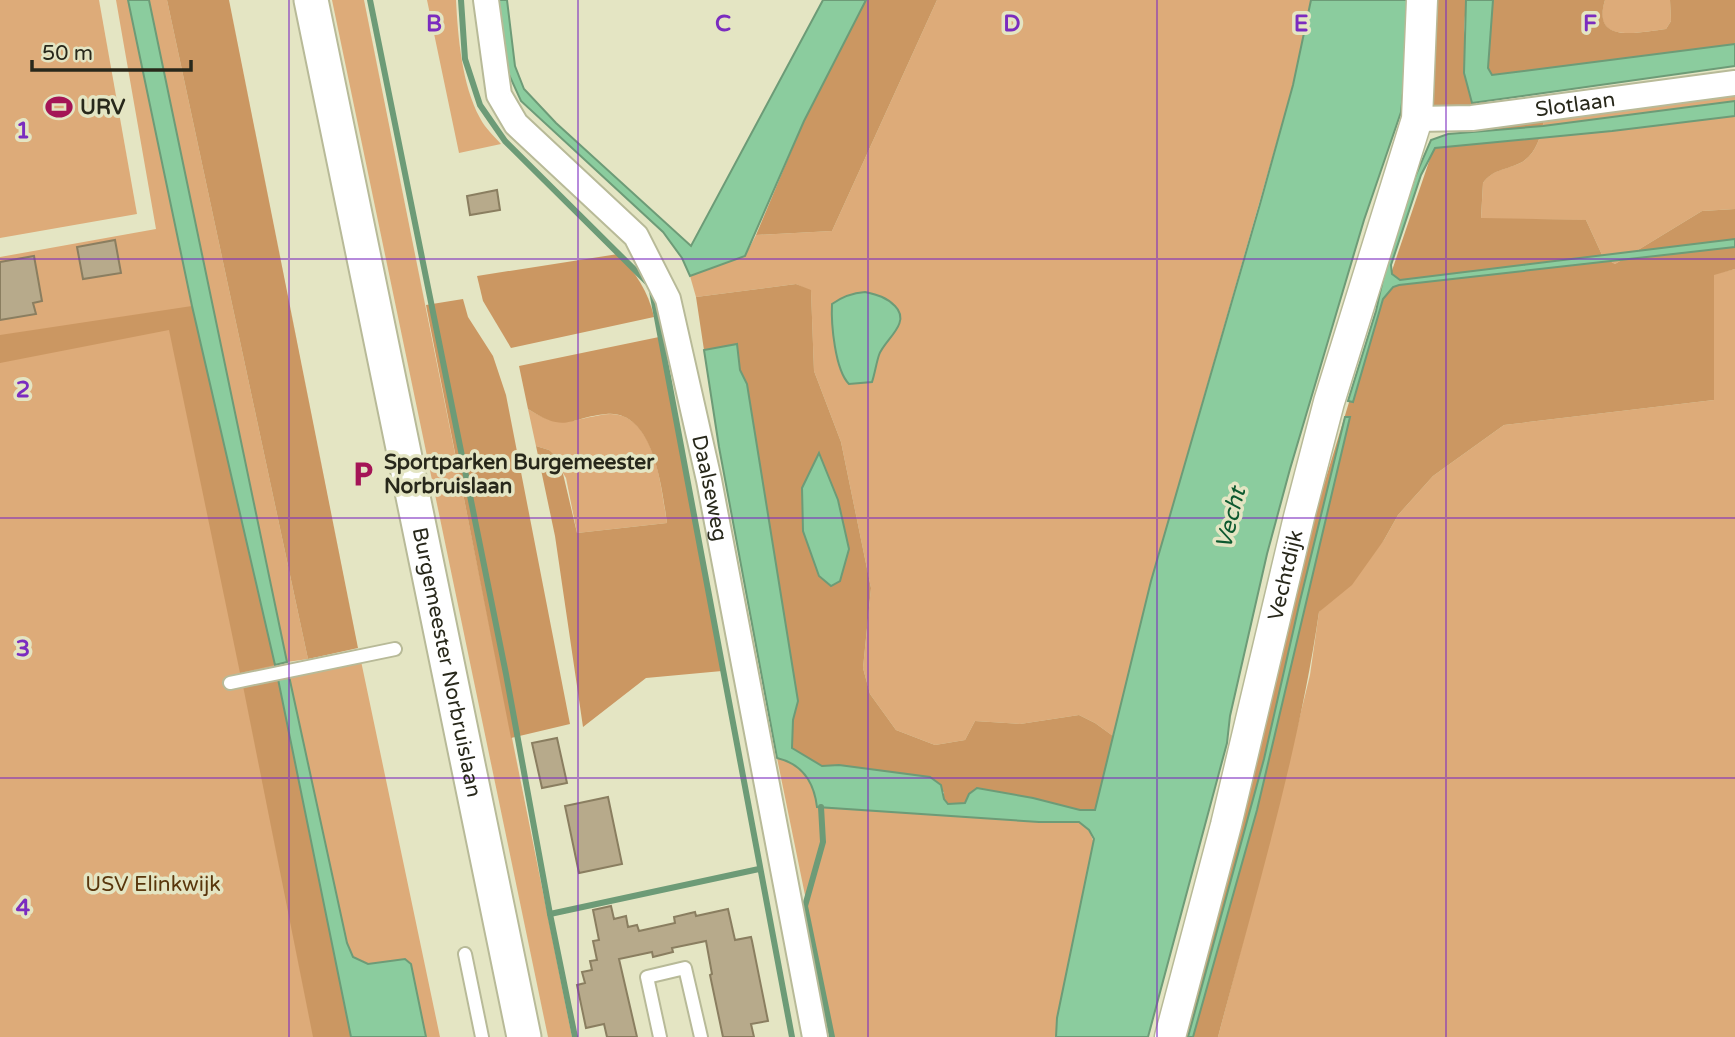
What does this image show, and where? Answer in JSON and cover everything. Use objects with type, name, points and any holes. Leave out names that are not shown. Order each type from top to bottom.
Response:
[{"type":"main road","name":"Burgemeester Norbruislaan","points":[[311,0],[524,1037]]},
{"type":"street","name":"Daalseweg","points":[[486,0],[499,94],[516,124],[636,236],[668,299],[709,480],[815,1037]]},
{"type":"street","name":"Vechtdijk","points":[[1170,1037],[1226,825],[1329,402],[1417,119],[1422,0]]},
{"type":"street","name":"Slotlaan","points":[[1417,119],[1472,118],[1735,83]]},
{"type":"lane","points":[[230,683],[394,649]]},
{"type":"lane","points":[[465,954],[482,1037]]},
{"type":"lane","points":[[660,1037],[647,977],[685,968],[701,1037]]},
{"type":"green space","name":"URV","points":[[0,0],[99,0],[137,214],[0,238]]},
{"type":"green space","name":"USV Elinkwijk","points":[[116,0],[128,0],[192,306],[278,679],[331,1037],[0,1037],[0,257],[156,229]]},
{"type":"green space","points":[[149,0],[167,0],[308,659],[287,662]]},
{"type":"green space","points":[[332,0],[364,0],[572,1037],[548,1037]]},
{"type":"green space","points":[[427,0],[456,0],[460,45],[469,91],[482,122],[501,144],[459,153]]},
{"type":"green space","points":[[937,0],[1311,0],[1293,85],[1151,581],[1113,736],[1079,715],[1020,724],[975,721],[965,740],[935,745],[896,730],[870,694],[863,668],[871,588],[841,442],[814,371],[811,291],[796,284],[696,297],[690,276],[745,256],[756,235],[832,231]]},
{"type":"green space","points":[[1605,0],[1670,0],[1671,21],[1666,29],[1631,33],[1611,30],[1605,24],[1602,14]]},
{"type":"green space","points":[[1735,93],[1735,209],[1702,211],[1615,264],[1603,257],[1586,220],[1481,219],[1483,183],[1494,173],[1518,164],[1529,156],[1539,140],[1544,121]]},
{"type":"green space","points":[[1735,269],[1735,1037],[1218,1037],[1310,675],[1319,612],[1384,540],[1398,515],[1433,476],[1504,425],[1714,400],[1714,274]]},
{"type":"green space","points":[[528,409],[548,419],[564,422],[601,415],[619,415],[633,422],[652,451],[667,523],[577,533],[566,478],[549,450],[536,446]]},
{"type":"green space","points":[[361,661],[440,1037],[426,1037],[411,964],[405,959],[368,964],[353,957],[347,943],[289,676]]},
{"type":"green space","points":[[777,758],[794,765],[806,775],[817,807],[1039,822],[1079,822],[1089,830],[1094,843],[1057,1018],[1056,1037],[834,1037]]},
{"type":"shaded area","points":[[167,0],[229,0],[358,648],[308,659]]},
{"type":"shaded area","points":[[866,0],[937,0],[832,231],[756,235],[804,121]]},
{"type":"shaded area","points":[[1432,0],[1466,0],[1464,30],[1476,104],[1486,101],[1484,110],[1439,110],[1432,105]]},
{"type":"shaded area","points":[[1493,0],[1605,0],[1605,24],[1611,30],[1632,33],[1666,29],[1671,21],[1670,0],[1735,0],[1735,44],[1492,75],[1488,67]]},
{"type":"shaded area","points":[[1544,121],[1539,140],[1529,156],[1518,164],[1495,173],[1483,183],[1481,218],[1586,220],[1603,257],[1615,264],[1702,211],[1735,209],[1735,269],[1714,275],[1714,400],[1504,425],[1433,476],[1398,515],[1352,585],[1319,612],[1288,773],[1218,1037],[1178,1037],[1315,514],[1364,353],[1437,138]]},
{"type":"shaded area","points":[[618,254],[640,283],[654,317],[511,348],[483,301],[477,276]]},
{"type":"shaded area","points":[[796,284],[811,290],[814,371],[841,442],[871,588],[863,668],[870,694],[896,730],[935,745],[965,740],[975,721],[1020,724],[1079,715],[1095,723],[1113,736],[1095,810],[1080,810],[978,788],[969,794],[965,803],[947,804],[944,792],[839,765],[822,766],[792,748],[793,720],[798,700],[747,384],[740,370],[736,345],[704,350],[696,297]]},
{"type":"shaded area","points":[[463,299],[468,317],[493,356],[506,395],[570,724],[511,738],[426,305]]},
{"type":"shaded area","points":[[192,306],[275,665],[240,673],[169,330],[0,363],[0,335]]},
{"type":"shaded area","points":[[659,337],[722,671],[646,678],[583,727],[555,536],[536,446],[549,450],[560,461],[577,533],[667,523],[662,491],[653,454],[635,424],[622,416],[606,414],[560,423],[541,417],[528,409],[519,366]]},
{"type":"shaded area","points":[[278,679],[351,1037],[313,1037],[243,686]]},
{"type":"water","points":[[128,0],[149,0],[287,662],[275,665],[192,306]]},
{"type":"water","points":[[498,0],[507,0],[515,66],[524,89],[556,123],[691,246],[823,0],[866,0],[804,121],[745,256],[690,276],[682,258],[663,232],[521,101],[506,68]]},
{"type":"water","name":"Vecht","points":[[1311,0],[1410,0],[1401,112],[1364,220],[1290,469],[1267,554],[1230,716],[1227,743],[1148,1037],[1056,1037],[1057,1018],[1094,839],[1089,830],[1079,822],[1039,822],[817,807],[806,775],[794,765],[777,758],[719,447],[704,350],[737,344],[740,370],[747,384],[798,701],[793,720],[792,748],[822,766],[839,765],[930,777],[941,785],[948,804],[965,803],[969,794],[977,788],[1080,810],[1095,810],[1151,581],[1293,85]]},
{"type":"water","points":[[1466,0],[1493,0],[1488,68],[1492,75],[1735,44],[1735,66],[1472,103],[1464,73]]},
{"type":"water","points":[[1735,101],[1735,116],[1435,148],[1421,175],[1391,265],[1392,274],[1400,280],[1735,239],[1735,247],[1393,287],[1383,299],[1353,402],[1348,401],[1376,311],[1388,257],[1415,177],[1431,140],[1448,134],[1543,126]]},
{"type":"water","points":[[865,292],[892,303],[899,312],[899,325],[879,355],[872,382],[849,384],[837,358],[832,304],[848,295]]},
{"type":"water","points":[[1345,417],[1350,417],[1257,810],[1193,1037],[1188,1037],[1264,759]]},
{"type":"water","points":[[819,453],[838,500],[849,549],[840,581],[831,586],[819,576],[803,531],[802,488]]},
{"type":"water","points":[[289,676],[347,943],[353,957],[368,964],[405,959],[411,964],[426,1037],[351,1037],[278,679]]},
{"type":"building","points":[[497,190],[500,210],[470,215],[467,196]]},
{"type":"building","points":[[115,240],[121,273],[83,279],[77,247]]},
{"type":"building","points":[[34,256],[42,301],[33,303],[36,314],[0,320],[0,262]]},
{"type":"building","points":[[557,738],[567,783],[542,788],[532,743]]},
{"type":"building","points":[[608,797],[622,864],[579,873],[565,806]]},
{"type":"building","points":[[611,906],[614,919],[626,916],[628,927],[637,925],[639,931],[675,923],[674,917],[695,912],[696,916],[728,909],[735,940],[751,937],[768,1021],[751,1024],[754,1037],[723,1037],[706,941],[672,948],[673,952],[653,957],[652,952],[619,959],[637,1037],[607,1037],[604,1024],[586,1028],[577,985],[585,983],[582,972],[592,970],[590,961],[597,960],[593,941],[599,940],[593,910]]},
{"type":"waterway","points":[[370,0],[506,674],[575,1037]]},
{"type":"waterway","points":[[461,0],[465,59],[480,105],[505,141],[651,286],[792,1037]]},
{"type":"waterway","points":[[821,807],[823,842],[805,906],[832,1037]]},
{"type":"waterway","points":[[550,914],[759,869]]},
{"type":"place","name":"URV","points":[[59,107]]},
{"type":"place","name":"Sportparken Burgemeester Norbruislaan","points":[[363,474]]}]
